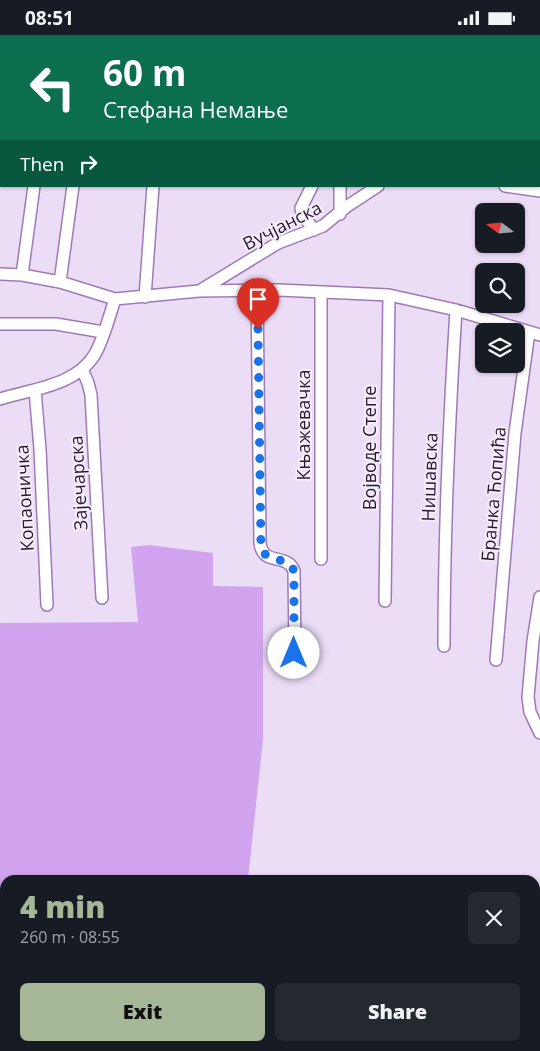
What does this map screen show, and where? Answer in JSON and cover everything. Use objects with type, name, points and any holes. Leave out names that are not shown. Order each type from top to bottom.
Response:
[{"type":"street","points":[[22,275],[34,187]]},
{"type":"street","points":[[60,282],[73,187]]},
{"type":"street","points":[[145,297],[154,187]]},
{"type":"street","points":[[311,187],[301,207],[302,214],[314,230]]},
{"type":"street","points":[[340,187],[340,213]]},
{"type":"street","points":[[512,187],[540,191]]},
{"type":"street","name":"Вучјанска","points":[[199,291],[278,243],[323,226],[373,188]]},
{"type":"street","points":[[0,274],[22,275],[60,282],[115,299],[199,291],[321,292],[389,295],[456,310],[535,333]]},
{"type":"street","points":[[258,291],[260,543],[261,549],[266,556],[286,562],[292,566],[294,571],[294,653]]},
{"type":"street","name":"Књажевачка","points":[[321,292],[321,559]]},
{"type":"street","name":"Војводе Степе","points":[[385,601],[389,295]]},
{"type":"street","points":[[0,399],[35,390],[69,378],[82,369],[95,353],[115,299]]},
{"type":"street","name":"Нишавска","points":[[444,646],[444,561],[448,449],[456,310]]},
{"type":"street","points":[[0,324],[56,323],[103,332]]},
{"type":"street","name":"Бранка Ћопића","points":[[496,659],[515,433],[535,333]]},
{"type":"street","name":"Зајечарска","points":[[82,369],[91,395],[102,598]]},
{"type":"street","name":"Копаоничка","points":[[35,390],[40,449],[47,605]]},
{"type":"street","points":[[540,597],[533,641],[528,697],[530,712],[540,733]]},
{"type":"shaded area","points":[[149,545],[213,553],[213,586],[263,587],[263,739],[249,875],[0,875],[0,623],[138,622],[131,547]]},
{"type":"route","points":[[258,329],[260,543],[261,549],[266,556],[289,563],[294,571],[294,653]]}]
